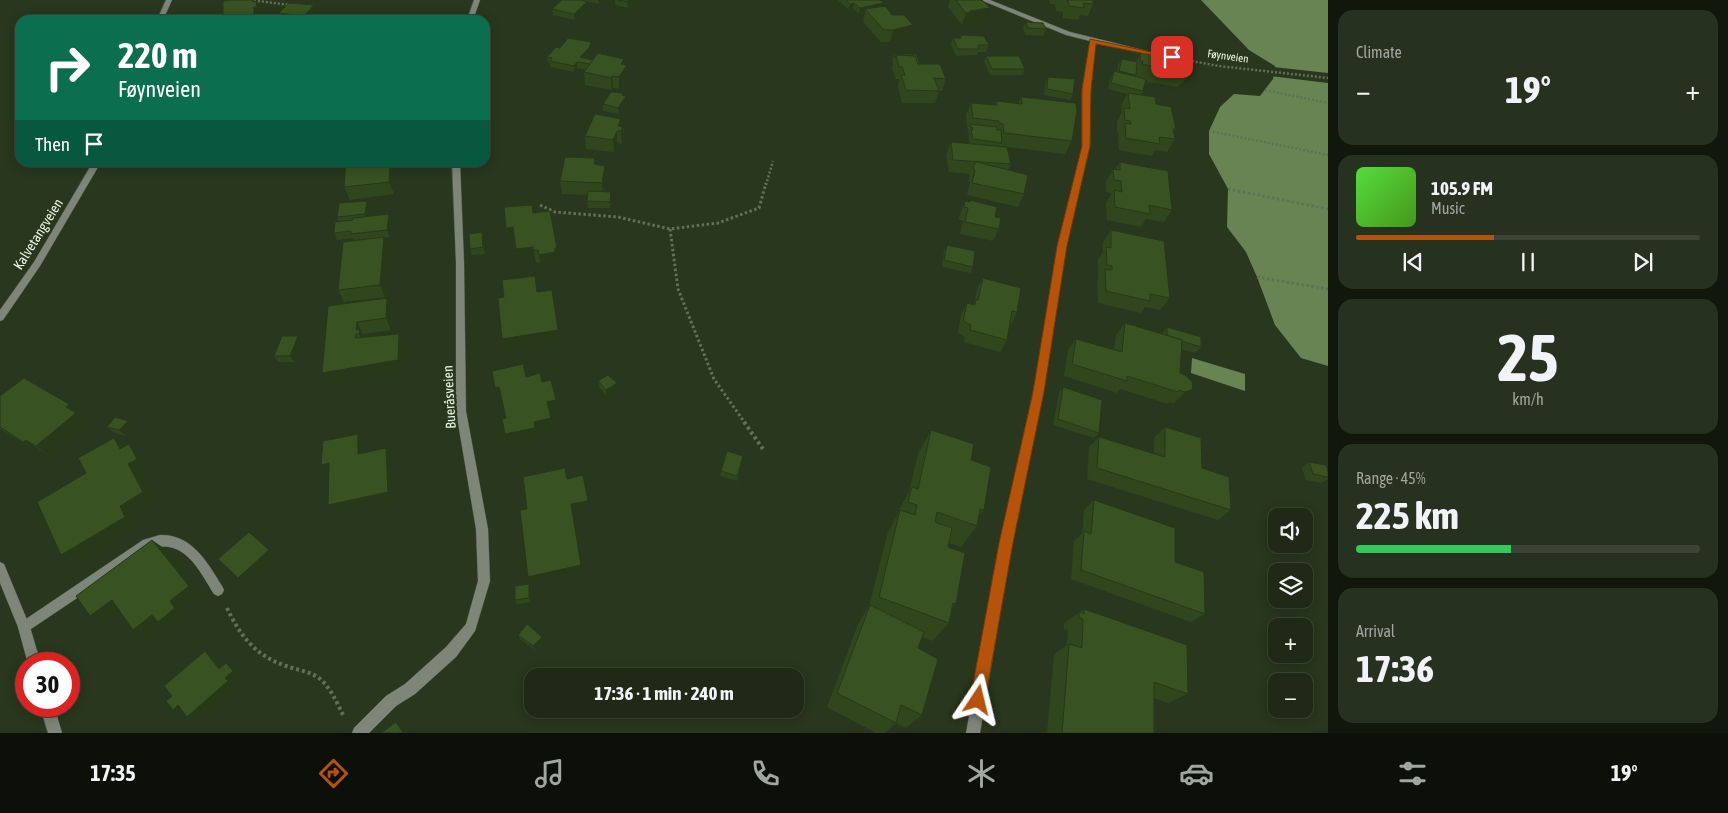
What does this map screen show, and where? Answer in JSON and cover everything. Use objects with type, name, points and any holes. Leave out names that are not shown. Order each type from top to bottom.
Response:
[{"type":"street","points":[[162,15],[169,0]]},
{"type":"street","points":[[472,15],[477,0]]},
{"type":"street","points":[[984,0],[1068,34],[1172,57]]},
{"type":"street","points":[[973,733],[1006,543],[1038,392],[1062,246],[1086,146],[1086,90],[1093,41]]},
{"type":"street","name":"Kalvetangveien","points":[[0,317],[37,264],[93,167]]},
{"type":"street","name":"Bueråsveien","points":[[359,733],[391,701],[410,689],[451,652],[471,627],[484,581],[482,529],[461,410],[460,263],[456,167]]},
{"type":"street","points":[[24,626],[147,544],[163,539],[180,542],[187,548],[218,590]]},
{"type":"street","points":[[0,568],[24,626],[32,652]]},
{"type":"street","points":[[50,717],[55,733]]},
{"type":"path","points":[[250,0],[293,5]]},
{"type":"path","name":"Føynveien","points":[[1172,57],[1246,69],[1328,78]]},
{"type":"path","points":[[1264,90],[1328,103]]},
{"type":"path","points":[[1209,131],[1328,154]]},
{"type":"path","points":[[540,204],[555,212],[618,217],[670,229],[718,223],[758,208],[773,161]]},
{"type":"path","points":[[1228,189],[1328,208]]},
{"type":"path","points":[[670,229],[678,289],[714,379],[763,449]]},
{"type":"path","points":[[1257,277],[1328,289]]},
{"type":"path","points":[[218,590],[235,626],[251,648],[275,663],[310,672],[322,680],[345,719]]},
{"type":"shaded area","points":[[1201,0],[1328,0],[1328,366],[1301,358],[1275,325],[1246,252],[1227,227],[1228,189],[1209,154],[1209,131],[1220,107],[1234,94],[1260,96],[1273,79],[1275,66],[1249,50]]},
{"type":"shaded area","points":[[1192,358],[1245,374],[1245,391],[1191,373]]},
{"type":"pier","points":[[1273,67],[1328,73],[1328,83],[1270,76]]},
{"type":"building","points":[[253,0],[253,2],[256,1],[257,7],[254,7],[254,15],[223,15],[223,1]]},
{"type":"building","points":[[562,0],[581,0],[587,2],[574,14],[552,9]]},
{"type":"building","points":[[846,0],[880,0],[884,3],[860,8]]},
{"type":"building","points":[[956,0],[982,0],[990,8],[966,13]]},
{"type":"building","points":[[1068,0],[1093,0],[1093,4],[1083,3],[1084,8],[1069,6]]},
{"type":"building","points":[[289,3],[314,5],[305,15],[279,13]]},
{"type":"building","points":[[885,6],[892,15],[904,15],[913,25],[893,30],[884,30],[865,9]]},
{"type":"building","points":[[1026,22],[1043,23],[1046,29],[1028,28]]},
{"type":"building","points":[[960,36],[984,36],[989,45],[978,45],[979,49],[958,49],[953,38],[961,38]]},
{"type":"building","points":[[568,38],[591,42],[589,48],[580,57],[593,60],[590,64],[577,62],[574,66],[550,61],[552,58],[547,57],[556,47],[560,48]]},
{"type":"building","points":[[1144,51],[1187,60],[1187,64],[1190,64],[1189,72],[1186,71],[1186,74],[1154,69],[1155,67],[1142,64],[1143,61],[1140,61],[1141,53],[1144,54]]},
{"type":"building","points":[[598,53],[624,59],[621,64],[627,65],[619,77],[612,76],[611,78],[584,72]]},
{"type":"building","points":[[894,54],[916,54],[920,64],[918,64],[915,56],[896,55],[895,58]]},
{"type":"building","points":[[896,55],[915,56],[918,64],[940,64],[946,79],[934,78],[939,91],[906,90],[901,75],[905,75],[902,67],[899,67]]},
{"type":"building","points":[[986,56],[1019,56],[1025,69],[992,69]]},
{"type":"building","points":[[1122,59],[1137,62],[1136,75],[1119,71]]},
{"type":"building","points":[[1114,71],[1146,79],[1143,91],[1111,83]]},
{"type":"building","points":[[1048,77],[1075,79],[1073,94],[1047,89]]},
{"type":"building","points":[[611,92],[623,93],[622,95],[626,96],[618,108],[603,104]]},
{"type":"building","points":[[1128,93],[1155,97],[1156,104],[1171,107],[1176,129],[1173,129],[1175,139],[1159,137],[1160,144],[1126,138],[1125,123],[1131,124],[1130,121],[1125,120],[1124,108],[1130,109]]},
{"type":"building","points":[[1021,97],[1076,103],[1077,111],[1072,141],[1004,133],[1003,124],[999,123],[999,121],[973,118],[971,103],[997,105],[996,101],[1022,104]]},
{"type":"building","points":[[596,114],[621,119],[618,126],[623,127],[621,131],[617,131],[613,140],[585,136]]},
{"type":"building","points":[[970,124],[997,127],[997,130],[1001,130],[1002,143],[973,139],[971,130],[973,130]]},
{"type":"building","points":[[951,142],[1007,147],[1011,164],[953,160]]},
{"type":"building","points":[[565,157],[595,158],[594,164],[605,166],[602,183],[560,181]]},
{"type":"building","points":[[977,162],[1028,175],[1024,194],[972,183],[975,170],[973,169],[974,164]]},
{"type":"building","points":[[1120,162],[1168,171],[1172,210],[1149,205],[1150,214],[1115,207],[1114,190],[1122,192],[1121,181],[1114,180],[1113,169],[1120,170]]},
{"type":"building","points":[[346,167],[390,167],[389,182],[344,187]]},
{"type":"building","points":[[588,191],[611,192],[610,202],[587,201]]},
{"type":"building","points":[[970,200],[997,207],[995,217],[1001,218],[999,229],[965,222],[968,208],[964,207],[965,201],[970,202]]},
{"type":"building","points":[[367,201],[365,214],[337,217],[339,203]]},
{"type":"building","points":[[532,205],[533,213],[550,211],[557,248],[555,248],[555,252],[539,255],[538,250],[533,250],[533,247],[516,249],[513,227],[506,228],[504,207]]},
{"type":"building","points":[[389,214],[387,230],[351,234],[351,231],[334,233],[335,222]]},
{"type":"building","points":[[1111,230],[1164,241],[1170,298],[1150,294],[1150,301],[1106,291],[1105,269],[1112,270],[1112,266],[1107,265],[1106,247],[1111,248]]},
{"type":"building","points":[[482,232],[483,247],[470,249],[469,234]]},
{"type":"building","points":[[384,237],[380,285],[338,290],[343,242]]},
{"type":"building","points":[[947,245],[975,251],[973,267],[944,260]]},
{"type":"building","points":[[535,276],[537,292],[552,290],[558,330],[502,339],[498,298],[504,297],[502,280]]},
{"type":"building","points":[[983,278],[1021,288],[1017,312],[1012,311],[1007,340],[970,330],[971,325],[963,321],[967,303],[975,305],[976,300],[978,300]]},
{"type":"building","points":[[387,298],[386,318],[357,322],[356,330],[360,329],[359,334],[356,334],[355,338],[399,334],[398,360],[322,373],[328,306]]},
{"type":"building","points":[[1125,323],[1182,340],[1180,373],[1193,383],[1192,390],[1185,392],[1179,390],[1178,392],[1127,376],[1127,381],[1072,364],[1076,339],[1122,352]]},
{"type":"building","points":[[1167,327],[1201,337],[1201,347],[1167,335]]},
{"type":"building","points":[[282,336],[298,336],[290,356],[274,356]]},
{"type":"building","points":[[523,364],[526,377],[540,373],[542,382],[551,380],[556,400],[547,402],[551,418],[534,422],[535,428],[505,434],[502,419],[506,418],[499,387],[495,388],[492,371]]},
{"type":"building","points":[[608,375],[617,383],[606,390],[598,381]]},
{"type":"building","points":[[24,378],[69,404],[66,407],[76,413],[36,446],[26,440],[23,442],[0,427],[0,396]]},
{"type":"building","points":[[1063,387],[1102,400],[1099,433],[1058,419]]},
{"type":"building","points":[[115,417],[128,421],[119,430],[107,427]]},
{"type":"building","points":[[1165,427],[1201,438],[1202,468],[1229,477],[1231,510],[1097,468],[1099,437],[1165,457]]},
{"type":"building","points":[[931,430],[974,444],[971,460],[991,467],[984,510],[980,509],[977,526],[937,512],[935,522],[952,528],[948,547],[965,553],[956,604],[953,603],[949,623],[879,597],[900,510],[915,515],[917,505],[908,502],[912,487],[918,489]]},
{"type":"building","points":[[358,434],[358,454],[386,448],[388,492],[328,505],[329,463],[321,465],[323,441]]},
{"type":"building","points":[[114,438],[120,449],[129,444],[137,459],[128,464],[143,492],[120,506],[125,517],[61,555],[37,502],[86,473],[78,458]]},
{"type":"building","points":[[727,451],[743,456],[737,476],[721,471]]},
{"type":"building","points":[[1309,462],[1326,465],[1328,477],[1313,474]]},
{"type":"building","points":[[565,468],[567,479],[583,475],[588,501],[571,504],[581,565],[528,577],[520,510],[527,509],[523,477]]},
{"type":"building","points":[[1094,500],[1175,528],[1175,562],[1204,572],[1205,614],[1081,570],[1084,531],[1091,534]]},
{"type":"building","points":[[249,532],[269,550],[238,578],[218,559]]},
{"type":"building","points":[[152,540],[189,586],[170,601],[175,608],[158,622],[152,615],[133,630],[112,600],[90,616],[76,596]]},
{"type":"building","points":[[529,584],[529,598],[515,600],[515,586]]},
{"type":"building","points":[[870,605],[924,632],[918,648],[938,659],[922,715],[901,705],[896,723],[837,693]]},
{"type":"building","points":[[1084,609],[1187,645],[1188,694],[1154,682],[1154,733],[1062,733],[1069,644],[1082,648],[1083,619],[1079,618],[1079,612],[1084,614]]},
{"type":"building","points":[[527,624],[542,637],[533,646],[518,635]]},
{"type":"building","points":[[205,651],[219,669],[226,663],[233,671],[225,678],[228,681],[187,717],[178,705],[173,710],[166,701],[172,696],[164,686]]},
{"type":"building","points":[[396,722],[403,733],[381,733]]},
{"type":"route","points":[[978,700],[1006,543],[1038,392],[1052,295],[1086,146],[1086,90],[1093,41],[1172,57]]}]
